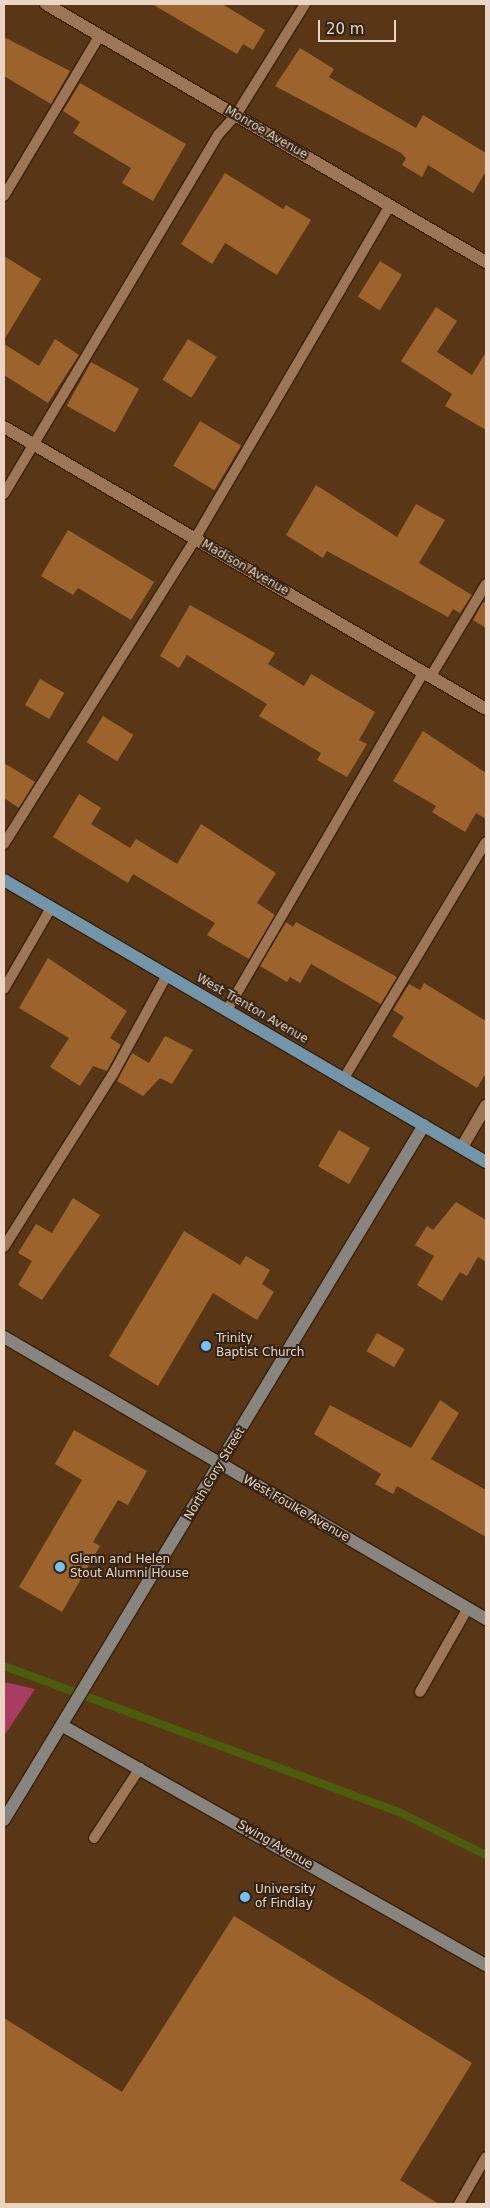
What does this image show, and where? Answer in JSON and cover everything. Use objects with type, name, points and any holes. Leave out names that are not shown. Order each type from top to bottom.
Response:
[{"type":"main road","name":"West Trenton Avenue","points":[[4,880],[486,1162]]},
{"type":"street","name":"Monroe Avenue","points":[[46,4],[486,262]]},
{"type":"street","name":"Madison Avenue","points":[[4,427],[486,709]]},
{"type":"street","points":[[462,1147],[486,1106]]},
{"type":"street","name":"North Cory Street","points":[[4,1820],[76,1706],[424,1125]]},
{"type":"street","name":"West Foulke Avenue","points":[[4,1338],[486,1619]]},
{"type":"street","name":"Swing Avenue","points":[[62,1726],[140,1768],[486,1965]]},
{"type":"lane","points":[[4,494],[218,135],[236,116],[305,4]]},
{"type":"lane","points":[[4,196],[100,35]]},
{"type":"lane","points":[[4,844],[195,539],[390,205]]},
{"type":"lane","points":[[228,1010],[428,674],[486,584]]},
{"type":"lane","points":[[344,1078],[486,842]]},
{"type":"lane","points":[[4,989],[52,908]]},
{"type":"lane","points":[[4,1248],[113,1074],[166,975]]},
{"type":"lane","points":[[420,1692],[468,1608]]},
{"type":"lane","points":[[94,1838],[140,1768]]},
{"type":"lane","points":[[458,2204],[486,2157]]},
{"type":"shaded area","points":[[4,1682],[35,1689],[4,1736]]},
{"type":"building","points":[[152,4],[222,4],[265,30],[253,50],[243,44],[237,54]]},
{"type":"building","points":[[4,37],[70,71],[51,104],[4,76]]},
{"type":"building","points":[[300,48],[334,69],[329,77],[416,128],[423,115],[486,153],[486,171],[473,193],[428,165],[422,177],[402,165],[406,158],[401,153],[275,86]]},
{"type":"building","points":[[80,83],[186,144],[153,201],[122,183],[131,168],[73,133],[80,122],[63,111]]},
{"type":"building","points":[[225,173],[283,209],[286,205],[311,220],[277,275],[225,243],[212,264],[181,244]]},
{"type":"building","points":[[4,256],[41,279],[4,340]]},
{"type":"building","points":[[380,261],[402,275],[380,310],[358,297]]},
{"type":"building","points":[[436,307],[457,321],[437,352],[472,375],[486,352],[486,430],[445,406],[452,394],[401,361]]},
{"type":"building","points":[[55,339],[79,355],[48,403],[4,375],[4,344],[39,366]]},
{"type":"building","points":[[188,339],[217,357],[191,398],[163,380]]},
{"type":"building","points":[[91,362],[139,389],[115,432],[67,406]]},
{"type":"building","points":[[200,421],[241,446],[214,490],[173,466]]},
{"type":"building","points":[[316,485],[397,537],[416,504],[445,520],[419,563],[472,595],[460,613],[453,609],[448,617],[327,551],[323,558],[286,535]]},
{"type":"building","points":[[68,530],[154,582],[131,620],[78,588],[73,595],[41,576]]},
{"type":"building","points":[[483,602],[486,603],[486,628],[473,620]]},
{"type":"building","points":[[190,605],[275,653],[268,664],[304,686],[311,674],[375,712],[359,740],[367,744],[347,777],[317,760],[321,753],[259,716],[267,704],[187,655],[179,668],[160,656]]},
{"type":"building","points":[[40,679],[64,693],[49,719],[25,705]]},
{"type":"building","points":[[103,716],[134,735],[117,761],[87,742]]},
{"type":"building","points":[[423,731],[486,773],[486,819],[476,813],[465,832],[432,812],[436,806],[393,781]]},
{"type":"building","points":[[4,763],[35,782],[19,808],[4,798]]},
{"type":"building","points":[[79,794],[101,808],[91,824],[130,848],[136,839],[177,864],[201,824],[276,873],[257,903],[275,915],[249,959],[207,935],[215,923],[133,874],[128,883],[53,837]]},
{"type":"building","points":[[286,922],[293,927],[296,922],[397,977],[381,1004],[311,964],[300,983],[290,977],[287,982],[260,966]]},
{"type":"building","points":[[48,958],[127,1011],[110,1038],[121,1045],[107,1071],[93,1066],[80,1086],[50,1067],[69,1038],[19,1008]]},
{"type":"building","points":[[424,983],[486,1021],[486,1073],[477,1088],[392,1036],[404,1017],[393,1010],[409,984],[420,990]]},
{"type":"building","points":[[165,1036],[193,1050],[172,1084],[160,1078],[143,1096],[117,1081],[132,1053],[149,1063]]},
{"type":"building","points":[[339,1130],[370,1148],[349,1184],[318,1166]]},
{"type":"building","points":[[73,1198],[100,1215],[42,1300],[18,1285],[32,1261],[18,1253],[36,1224],[52,1233]]},
{"type":"building","points":[[456,1202],[486,1220],[486,1262],[478,1257],[467,1276],[460,1272],[442,1301],[417,1285],[434,1256],[415,1245],[427,1226],[433,1230]]},
{"type":"building","points":[[184,1231],[240,1265],[246,1256],[270,1270],[262,1284],[274,1292],[257,1320],[213,1293],[158,1386],[109,1356]]},
{"type":"building","points":[[377,1333],[405,1349],[394,1367],[366,1351]]},
{"type":"building","points":[[440,1400],[459,1413],[431,1459],[486,1490],[486,1537],[397,1486],[393,1494],[375,1484],[381,1474],[314,1434],[330,1405],[411,1448]]},
{"type":"building","points":[[74,1430],[147,1471],[128,1505],[118,1500],[93,1542],[100,1546],[62,1612],[19,1587],[82,1480],[55,1464]]},
{"type":"building","points":[[234,1916],[472,2063],[400,2180],[439,2204],[4,2204],[4,2018],[122,2092]]},
{"type":"waterway","points":[[4,1666],[401,1813],[486,1855]]},
{"type":"place","name":"Trinity Baptist Church","points":[[206,1346]]},
{"type":"place","name":"Glenn and Helen Stout Alumni House","points":[[60,1567]]},
{"type":"place","name":"University of Findlay","points":[[245,1897]]}]
